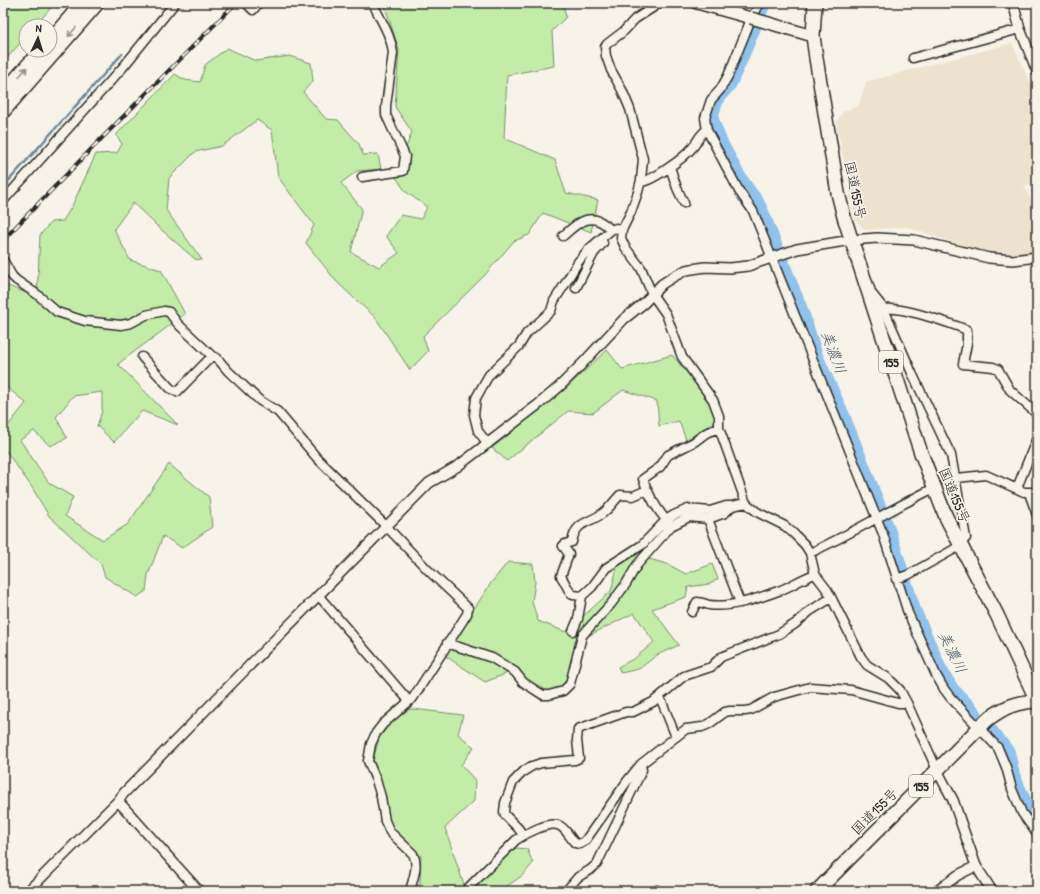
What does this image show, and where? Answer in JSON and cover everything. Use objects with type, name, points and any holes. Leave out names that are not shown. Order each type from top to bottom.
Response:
[{"type":"highway","points":[[58,32],[83,3]]},
{"type":"highway","points":[[3,111],[97,3]]},
{"type":"highway","name":"国道155号","points":[[815,3],[814,36],[816,58],[838,193],[865,285],[934,488],[960,545],[998,615],[1037,701],[1016,703],[1005,708],[987,720],[817,891]]},
{"type":"highway","points":[[3,94],[35,58]]},
{"type":"main road","points":[[697,3],[814,36]]},
{"type":"street","points":[[3,201],[124,66],[175,3]]},
{"type":"street","points":[[246,3],[253,10],[259,3]]},
{"type":"street","points":[[362,177],[403,171],[405,156],[386,115],[392,60],[392,46],[373,3]]},
{"type":"street","points":[[576,288],[588,263],[600,246],[616,233],[621,232],[631,212],[641,182],[643,159],[630,108],[611,70],[606,56],[605,47],[624,31],[635,19],[660,3]]},
{"type":"street","points":[[760,3],[751,19],[728,76],[709,105],[706,118],[707,130],[739,191],[753,212],[773,258],[883,534],[908,613],[936,675],[950,697],[998,748],[1022,813],[1037,834]]},
{"type":"street","points":[[1013,3],[1020,29],[1037,70]]},
{"type":"street","points":[[913,58],[1020,29]]},
{"type":"street","points":[[641,182],[648,180],[670,167],[690,150],[702,134],[707,130]]},
{"type":"street","points":[[670,167],[684,203]]},
{"type":"street","points":[[562,236],[576,224],[585,219],[598,220],[612,230]]},
{"type":"street","points":[[488,444],[478,431],[474,415],[476,398],[489,375],[519,346],[527,333],[551,311],[558,295],[578,262],[588,250],[616,228],[621,232],[625,247],[641,268],[652,294],[666,314],[682,357],[713,400],[719,416],[719,428],[746,503],[757,512],[785,526],[805,545],[810,553],[815,574],[828,591],[861,657],[867,665],[893,682],[907,703],[937,770],[950,794],[976,866],[992,891]]},
{"type":"street","points":[[28,891],[429,483],[458,466],[539,404],[560,386],[624,319],[673,277],[686,270],[704,267],[730,268],[748,266],[797,249],[851,240],[877,238],[914,240],[989,258],[1013,260],[1037,257]]},
{"type":"street","points":[[3,260],[16,280],[38,295],[57,312],[84,321],[121,325],[130,323],[146,315],[158,312],[169,312],[178,324],[212,356],[217,358],[228,371],[259,400],[278,412],[317,458],[386,526],[428,571],[468,608],[468,614],[447,643],[413,698],[388,718],[376,733],[368,761],[380,791],[387,826],[390,832],[413,854],[415,858],[415,874],[410,891]]},
{"type":"street","points":[[865,285],[884,309],[912,373],[951,455],[966,538],[960,545],[908,575],[896,579]]},
{"type":"street","points":[[884,309],[890,308],[911,313],[950,323],[967,330],[967,344],[963,364],[998,369],[1010,390],[1037,414]]},
{"type":"street","points":[[142,357],[170,388],[177,392],[212,356]]},
{"type":"street","points":[[666,520],[647,490],[643,479],[660,467],[668,455],[694,442],[706,433],[719,428]]},
{"type":"street","points":[[1017,488],[1037,438]]},
{"type":"street","points":[[956,478],[986,475],[1024,492],[1033,492],[1037,515]]},
{"type":"street","points":[[810,553],[838,540],[876,518],[934,488]]},
{"type":"street","points":[[582,596],[571,594],[561,576],[569,554],[563,546],[572,542],[575,530],[601,515],[620,495],[633,496],[647,490]]},
{"type":"street","points":[[573,631],[578,619],[582,596],[592,587],[606,568],[642,545],[666,520],[688,509],[710,511],[726,506],[746,503]]},
{"type":"street","points":[[447,643],[492,658],[515,672],[523,682],[544,695],[563,691],[570,684],[582,636],[612,604],[637,565],[671,526],[689,517],[708,519],[724,513],[732,506]]},
{"type":"street","points":[[708,519],[740,603]]},
{"type":"street","points":[[692,612],[697,602],[709,605],[740,603],[782,590],[805,577],[815,574]]},
{"type":"street","points":[[318,595],[409,701]]},
{"type":"street","points":[[523,835],[504,812],[505,803],[512,782],[517,776],[532,766],[541,763],[575,760],[579,758],[578,729],[642,708],[660,698],[684,676],[711,667],[721,657],[780,634],[810,611],[831,598]]},
{"type":"street","points":[[465,891],[516,840],[523,835],[548,825],[556,824],[565,830],[575,843],[580,844],[585,841],[641,764],[686,729],[709,724],[725,712],[751,710],[774,697],[810,687],[841,689],[898,703],[907,703]]},
{"type":"street","points":[[660,698],[676,737]]},
{"type":"street","points":[[566,891],[578,877],[597,864],[642,770],[641,764]]},
{"type":"street","points":[[118,801],[199,891]]},
{"type":"street","points":[[937,891],[958,875],[976,866]]},
{"type":"shaded area","points":[[1012,43],[1037,98],[1037,181],[1024,186],[1037,212],[1037,251],[1010,254],[991,252],[964,246],[907,227],[865,230],[856,221],[836,122],[843,112],[859,105],[866,82]]},
{"type":"green space","points":[[12,3],[55,3],[42,18],[18,18],[18,45],[3,63],[3,16]]},
{"type":"green space","points":[[384,3],[563,3],[566,17],[552,31],[554,66],[507,75],[504,138],[555,160],[566,193],[598,200],[591,232],[543,213],[529,235],[514,241],[484,276],[423,336],[428,351],[410,370],[375,317],[336,281],[306,243],[314,225],[278,177],[272,130],[257,120],[222,146],[195,152],[169,178],[166,210],[202,260],[195,259],[133,203],[114,229],[130,260],[161,270],[185,314],[118,364],[178,425],[142,411],[114,442],[97,426],[102,411],[102,392],[73,396],[56,417],[67,438],[50,446],[34,431],[20,440],[49,483],[73,497],[65,516],[103,540],[128,524],[169,464],[209,497],[212,527],[182,548],[163,536],[148,575],[146,591],[137,597],[105,577],[101,564],[49,516],[31,486],[3,447],[3,432],[26,403],[3,384],[3,284],[37,297],[40,235],[51,222],[63,221],[72,206],[96,154],[117,153],[122,144],[116,135],[175,74],[185,80],[200,82],[205,65],[227,48],[256,61],[289,56],[311,63],[313,81],[303,92],[326,119],[338,120],[359,144],[363,155],[378,154],[381,169],[357,171],[341,183],[362,209],[351,252],[379,267],[399,253],[386,236],[401,215],[421,219],[427,207],[406,192],[395,176],[412,132],[395,107],[399,50]]},
{"type":"green space","points":[[607,350],[622,369],[672,355],[710,399],[716,421],[686,440],[679,421],[659,426],[657,401],[623,390],[593,413],[568,411],[507,461],[492,448],[562,392]]},
{"type":"green space","points":[[645,547],[649,559],[667,564],[686,574],[712,564],[718,579],[710,584],[688,587],[686,597],[652,609],[679,645],[657,655],[639,669],[621,673],[618,667],[635,658],[654,642],[634,613],[586,637],[567,684],[544,694],[508,673],[485,682],[444,655],[491,583],[508,562],[533,564],[535,582],[532,602],[538,621],[566,632],[611,591],[618,564]]},
{"type":"green space","points":[[413,709],[463,715],[458,734],[474,747],[461,765],[475,780],[474,801],[445,828],[466,891],[416,891],[420,883],[421,856],[391,826],[373,760],[379,738],[399,711]]},
{"type":"green space","points":[[516,848],[527,849],[533,863],[523,875],[500,891],[471,891]]},
{"type":"waterway","name":"美濃川","points":[[764,3],[729,85],[719,96],[712,114],[712,120],[720,141],[738,175],[756,200],[762,212],[802,312],[816,356],[844,418],[888,529],[914,610],[940,669],[952,689],[975,713]]},
{"type":"waterway","points":[[3,187],[122,54]]},
{"type":"waterway","points":[[3,269],[9,279],[28,293]]},
{"type":"waterway","name":"美濃川","points":[[992,732],[1008,752],[1013,775],[1033,821],[1037,825]]},
{"type":"railway","points":[[3,240],[236,3]]}]
